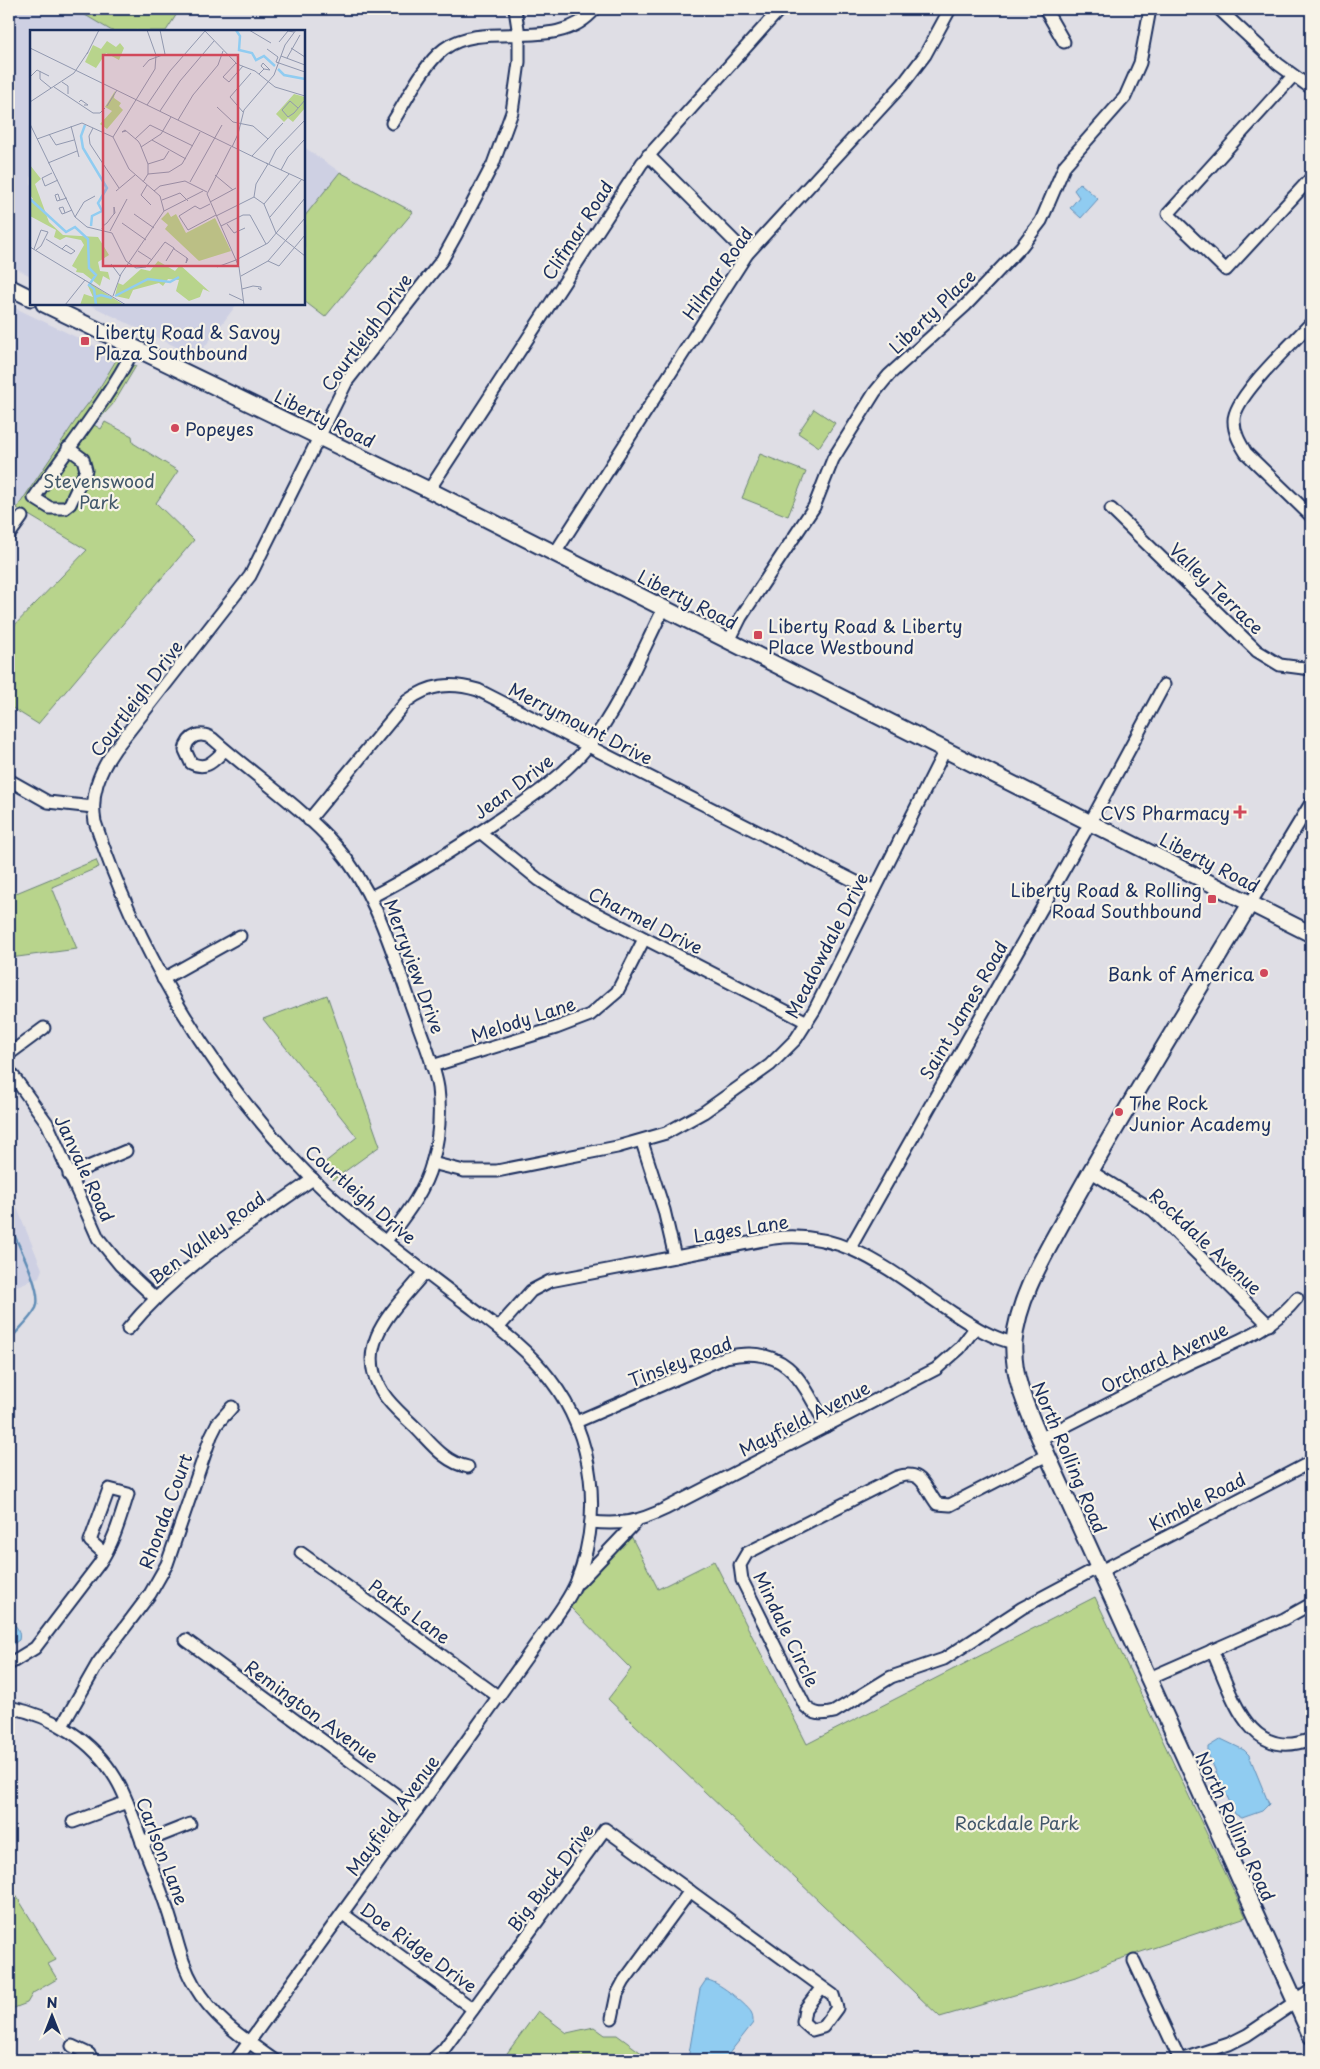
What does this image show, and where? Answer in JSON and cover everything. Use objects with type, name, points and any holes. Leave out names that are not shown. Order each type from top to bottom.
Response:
[{"type":"main road","points":[[9,287],[30,298]]},
{"type":"main road","name":"Liberty Road","points":[[46,305],[429,490],[1311,934]]},
{"type":"main road","name":"North Rolling Road","points":[[1250,904],[1090,1171],[1034,1278],[1022,1306],[1014,1343],[1014,1364],[1019,1387],[1047,1455],[1147,1679],[1311,2036]]},
{"type":"main road","points":[[1296,2002],[1311,1992]]},
{"type":"street","name":"Courtleigh Drive","points":[[515,9],[519,35],[515,95],[503,141],[493,164],[442,260],[347,381],[250,576],[103,767],[97,784],[93,808],[102,842],[133,920],[163,979],[220,1068],[253,1113],[312,1179],[386,1241],[498,1328],[540,1366],[553,1381],[576,1422],[590,1476],[592,1522]]},
{"type":"street","points":[[392,124],[430,64],[446,48],[473,38],[548,33],[565,30],[579,23],[595,9]]},
{"type":"street","name":"Clifmar Road","points":[[429,490],[648,154],[780,9]]},
{"type":"street","name":"Hilmar Road","points":[[555,553],[747,254],[903,84],[925,54],[950,9]]},
{"type":"street","points":[[1045,9],[1064,42]]},
{"type":"street","name":"Liberty Place","points":[[730,641],[741,617],[814,507],[833,460],[875,392],[889,376],[965,306],[1021,248],[1041,221],[1065,165],[1125,97],[1140,63],[1150,9]]},
{"type":"street","points":[[1219,9],[1258,47],[1293,76],[1311,88]]},
{"type":"street","points":[[1293,76],[1168,214],[1226,270],[1311,178]]},
{"type":"street","points":[[648,154],[747,254]]},
{"type":"street","points":[[1311,323],[1246,393],[1238,407],[1234,420],[1238,442],[1246,453],[1311,516]]},
{"type":"street","points":[[68,448],[83,459],[86,464],[86,470],[70,504],[65,508],[50,508],[34,498],[68,448],[108,394],[135,348]]},
{"type":"street","name":"Valley Terrace","points":[[1111,509],[1257,651],[1280,665],[1311,669]]},
{"type":"street","points":[[9,535],[22,517]]},
{"type":"street","name":"Jean Drive","points":[[371,897],[418,872],[546,786],[588,745],[613,709],[664,608]]},
{"type":"street","name":"Merrymount Drive","points":[[308,820],[403,705],[418,692],[453,684],[478,690],[874,891]]},
{"type":"street","name":"Saint James Road","points":[[850,1248],[1090,823],[1164,685]]},
{"type":"street","name":"Merryview Drive","points":[[225,750],[336,845],[371,897],[432,1066],[439,1109],[432,1163],[423,1189],[386,1241]]},
{"type":"street","name":"Meadowdale Drive","points":[[432,1163],[464,1171],[497,1171],[642,1142],[688,1122],[762,1071],[785,1052],[807,1022],[946,750]]},
{"type":"street","points":[[9,780],[48,802],[93,808]]},
{"type":"street","name":"North Rolling Road","points":[[1250,904],[1311,803]]},
{"type":"street","name":"Charmel Drive","points":[[480,832],[552,890],[807,1022]]},
{"type":"street","points":[[163,979],[240,936]]},
{"type":"street","name":"Melody Lane","points":[[432,1066],[569,1024],[590,1015],[616,992],[644,939]]},
{"type":"street","points":[[9,1054],[44,1028]]},
{"type":"street","name":"Janvale Road","points":[[9,1070],[47,1124],[98,1238],[120,1265],[155,1298]]},
{"type":"street","points":[[642,1142],[664,1210],[675,1257]]},
{"type":"street","points":[[69,1175],[126,1151]]},
{"type":"street","name":"Rockdale Avenue","points":[[1090,1171],[1153,1210],[1269,1325]]},
{"type":"street","name":"Ben Valley Road","points":[[128,1329],[155,1298],[196,1262],[312,1179]]},
{"type":"street","name":"Lages Lane","points":[[498,1328],[523,1298],[540,1285],[675,1257],[793,1236],[822,1238],[850,1248],[876,1262],[975,1328],[995,1338],[1014,1343]]},
{"type":"street","points":[[426,1272],[377,1333],[371,1355],[373,1370],[384,1396],[439,1452],[457,1465],[468,1467]]},
{"type":"street","name":"Orchard Avenue","points":[[1040,1439],[1176,1369],[1269,1325],[1286,1312],[1297,1298]]},
{"type":"street","name":"Mayfield Avenue","points":[[236,2060],[499,1697],[574,1587],[636,1522],[936,1369],[956,1352],[975,1328]]},
{"type":"street","name":"Tinsley Road","points":[[576,1422],[726,1357],[753,1353],[776,1359],[797,1375],[805,1385],[826,1426]]},
{"type":"street","name":"Rhonda Court","points":[[62,1726],[98,1663],[159,1579],[173,1548],[216,1424],[232,1407]]},
{"type":"street","name":"Mindale Circle","points":[[1047,1455],[950,1505],[944,1506],[937,1504],[922,1480],[915,1475],[907,1474],[897,1477],[747,1553],[740,1565],[742,1580],[805,1706],[816,1714],[825,1714],[834,1712],[891,1678],[928,1666],[952,1654],[1022,1608],[1098,1570]]},
{"type":"street","name":"Kimble Road","points":[[1098,1570],[1311,1462]]},
{"type":"street","points":[[9,1664],[35,1648],[106,1554],[115,1538],[128,1494],[109,1489],[90,1541],[106,1554]]},
{"type":"street","name":"Mayfield Avenue","points":[[574,1587],[585,1556],[592,1522],[617,1524],[636,1522]]},
{"type":"street","name":"Parks Lane","points":[[301,1553],[499,1697]]},
{"type":"street","points":[[1147,1679],[1284,1619],[1311,1604]]},
{"type":"street","name":"Remington Avenue","points":[[186,1640],[417,1810]]},
{"type":"street","points":[[1212,1650],[1242,1716],[1254,1732],[1275,1744],[1286,1745],[1311,1739]]},
{"type":"street","name":"Carlson Lane","points":[[9,1707],[26,1711],[62,1726],[86,1743],[103,1760],[127,1802],[164,1899],[184,1966],[194,1985],[221,2020],[249,2043]]},
{"type":"street","points":[[73,1822],[127,1802]]},
{"type":"street","points":[[142,1843],[190,1824]]},
{"type":"street","name":"Big Buck Drive","points":[[432,2060],[444,2049],[605,1829],[822,1987]]},
{"type":"street","points":[[612,2018],[617,1994],[624,1981],[690,1891]]},
{"type":"street","name":"Doe Ridge Drive","points":[[343,1914],[473,2009]]},
{"type":"street","points":[[1134,1961],[1180,2060],[1229,2044],[1296,2002]]},
{"type":"street","points":[[249,2043],[274,2060]]},
{"type":"street","points":[[72,2046],[88,2054],[93,2060]]},
{"type":"shaded area","points":[[12,9],[75,9],[110,30],[30,30],[30,276],[9,265],[9,13]]},
{"type":"shaded area","points":[[305,148],[340,172],[305,216]]},
{"type":"shaded area","points":[[9,305],[118,357],[97,392],[80,414],[17,508],[9,502]]},
{"type":"shaded area","points":[[90,305],[236,305],[197,357]]},
{"type":"shaded area","points":[[9,1188],[42,1269],[39,1277],[9,1289]]},
{"type":"green space","points":[[75,9],[180,9],[167,30],[110,30]]},
{"type":"green space","points":[[340,172],[413,212],[325,317],[305,302],[305,216]]},
{"type":"green space","name":"Stevenswood Park","points":[[118,357],[136,366],[114,403],[94,425],[101,429],[105,422],[132,436],[133,443],[178,471],[156,503],[194,540],[38,724],[9,706],[9,631],[87,550],[17,508],[80,414],[97,392]]},
{"type":"green space","points":[[814,409],[835,423],[819,447],[798,433]]},
{"type":"green space","points":[[760,454],[806,472],[788,516],[742,498]]},
{"type":"green space","points":[[96,860],[99,867],[52,887],[77,949],[10,958],[9,896]]},
{"type":"green space","points":[[327,995],[380,1146],[333,1180],[319,1167],[357,1137],[263,1019]]},
{"type":"green space","name":"Rockdale Park","points":[[630,1534],[658,1589],[714,1561],[807,1744],[1095,1597],[1246,1917],[1111,1962],[1079,1976],[940,2017],[608,1699],[631,1669],[569,1606],[598,1568]]},
{"type":"green space","points":[[9,1884],[56,1960],[48,1964],[57,1979],[33,1993],[27,2003],[9,2010]]},
{"type":"green space","points":[[538,2011],[567,2033],[594,2027],[605,2035],[617,2035],[651,2060],[502,2060]]},
{"type":"water","points":[[1080,183],[1098,199],[1081,218],[1070,208],[1079,197],[1074,190]]},
{"type":"water","points":[[9,1621],[18,1629],[19,1640],[9,1647]]},
{"type":"water","points":[[1221,1739],[1244,1750],[1249,1755],[1269,1804],[1262,1811],[1242,1818],[1235,1814],[1208,1754],[1208,1747]]},
{"type":"water","points":[[706,1980],[716,1983],[737,1998],[748,2008],[753,2016],[753,2023],[724,2060],[688,2059],[700,1989]]},
{"type":"waterway","points":[[9,1224],[33,1279],[37,1300],[33,1313],[9,1341]]},
{"type":"place","name":"Liberty Road & Savoy Plaza Southbound","points":[[85,341]]},
{"type":"place","name":"Popeyes","points":[[175,428]]},
{"type":"place","name":"Liberty Road & Liberty Place Westbound","points":[[758,635]]},
{"type":"place","name":"CVS Pharmacy","points":[[1240,812]]},
{"type":"place","name":"Liberty Road & Rolling Road Southbound","points":[[1212,899]]},
{"type":"place","name":"Bank of America","points":[[1264,973]]},
{"type":"place","name":"The Rock Junior Academy","points":[[1119,1112]]}]
